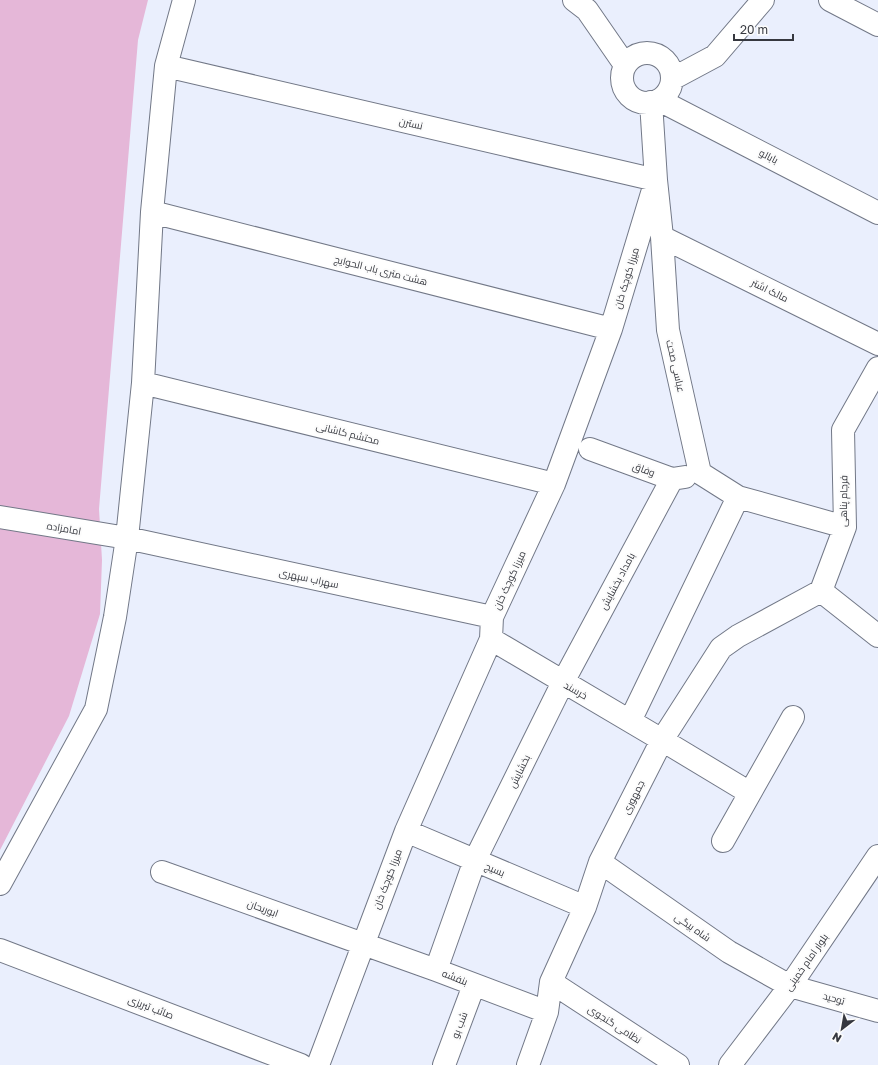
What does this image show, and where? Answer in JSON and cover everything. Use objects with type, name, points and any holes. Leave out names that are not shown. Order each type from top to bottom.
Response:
[{"type":"street","points":[[0,884],[96,709],[115,617],[127,538],[143,382],[152,212],[166,66],[184,0]]},
{"type":"street","points":[[672,79],[715,56],[764,0]]},
{"type":"street","points":[[830,0],[878,25]]},
{"type":"street","points":[[585,3],[625,65]]},
{"type":"street","points":[[653,53],[661,56],[667,62],[671,70],[672,79],[666,94],[655,101],[643,102],[635,100],[624,89],[622,73],[625,65],[636,55],[653,53]]},
{"type":"street","name":"نسترن","points":[[166,66],[656,180]]},
{"type":"street","name":"عباسی صحت","points":[[655,101],[656,180],[662,237],[668,330],[700,473]]},
{"type":"street","name":"بابالو","points":[[655,101],[878,213]]},
{"type":"street","name":"میرزا کوچک خان","points":[[318,1065],[406,831],[490,639],[492,617],[554,484],[611,329],[656,180]]},
{"type":"street","name":"هشت متری باب الحوایج","points":[[152,212],[611,329]]},
{"type":"street","name":"مالک اشتر","points":[[662,237],[878,344]]},
{"type":"street","name":"فرجام پناهی","points":[[821,591],[845,527],[844,430],[878,368]]},
{"type":"street","name":"محتشم کاشانی","points":[[143,382],[554,484]]},
{"type":"street","name":"وفاق","points":[[590,449],[672,479]]},
{"type":"street","points":[[672,479],[700,473],[738,497],[845,527]]},
{"type":"street","name":"بامداد بخشایش","points":[[563,682],[672,479]]},
{"type":"street","points":[[630,721],[738,497]]},
{"type":"street","name":"امامزاده","points":[[0,517],[127,538]]},
{"type":"street","name":"سهراب سپهری","points":[[127,538],[492,617]]},
{"type":"street","points":[[821,591],[878,636]]},
{"type":"street","name":"جمهوری","points":[[528,1065],[547,1012],[552,982],[585,907],[600,862],[662,740],[722,648],[738,636],[821,591]]},
{"type":"street","name":"خرسند","points":[[490,639],[750,793]]},
{"type":"street","name":"بخشایش","points":[[436,970],[475,860],[563,682]]},
{"type":"street","points":[[723,841],[793,717]]},
{"type":"street","name":"بسیج","points":[[406,831],[585,907]]},
{"type":"street","name":"بلوار امام خمینی","points":[[730,1065],[790,986],[878,856]]},
{"type":"street","name":"شاه بیگی","points":[[600,862],[729,952],[790,986]]},
{"type":"street","name":"ابوریحان","points":[[162,872],[363,944]]},
{"type":"street","name":"بنفشه","points":[[363,944],[547,1012]]},
{"type":"street","name":"صائب تبریزی","points":[[0,950],[301,1065]]},
{"type":"street","name":"نظامی گنجوی","points":[[552,982],[678,1065]]},
{"type":"street","name":"شب بو","points":[[444,1065],[474,985]]},
{"type":"street","name":"توحید","points":[[790,986],[878,1011]]},
{"type":"shaded area","points":[[0,0],[148,0],[138,40],[99,509],[102,560],[100,614],[69,716],[0,850]]}]
